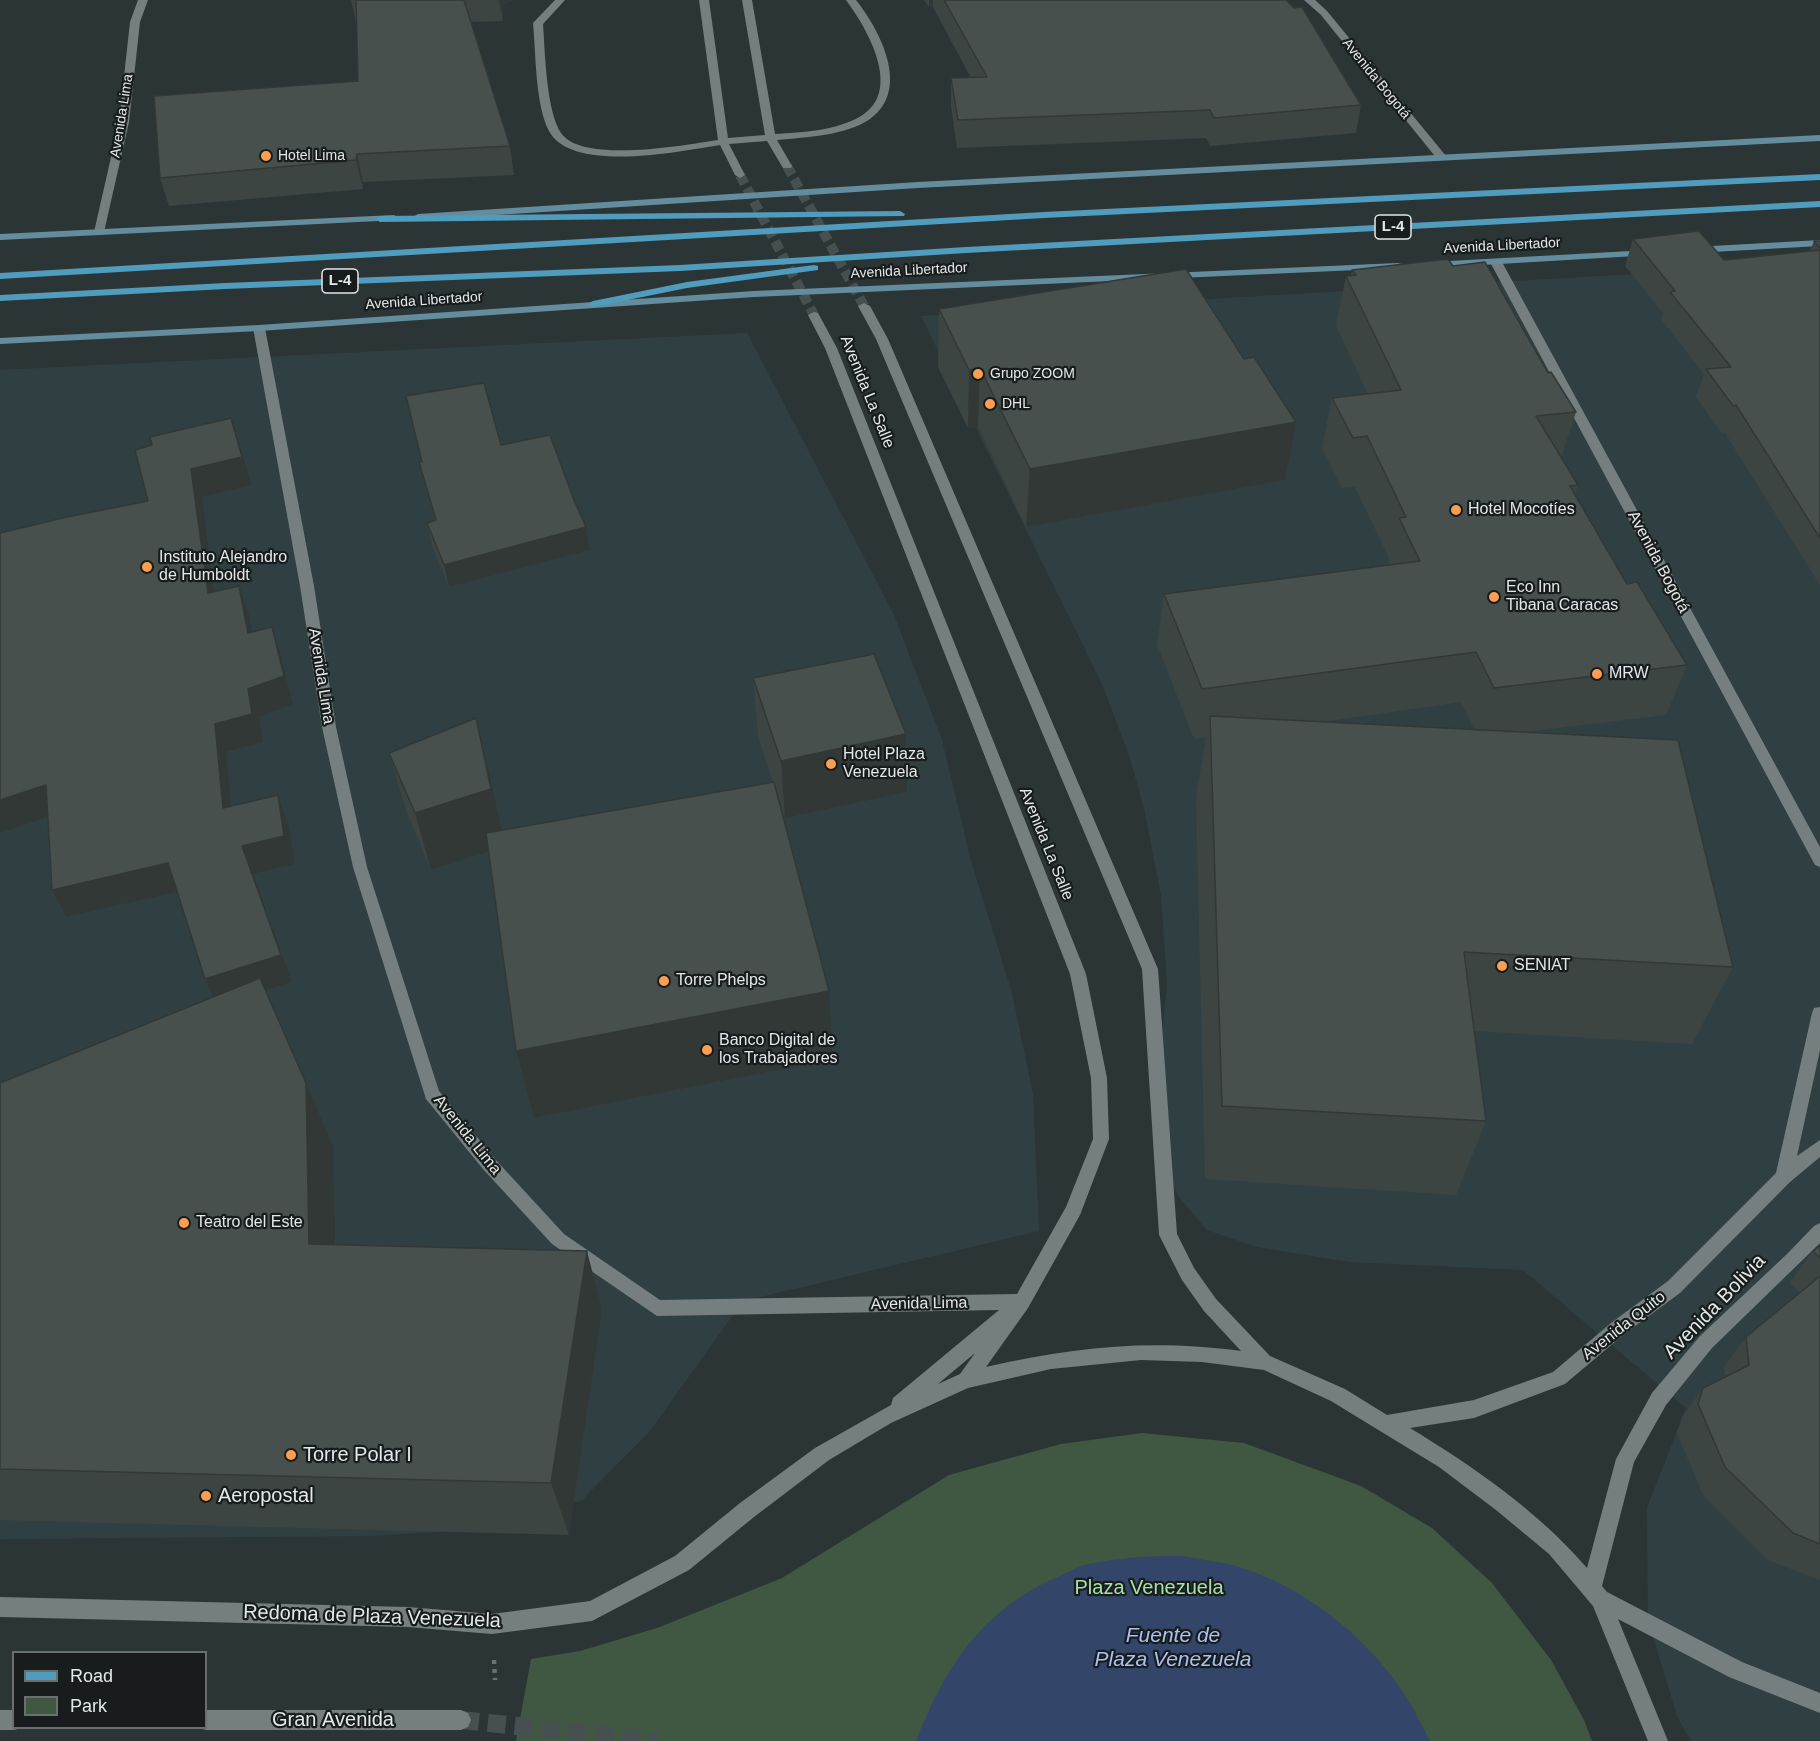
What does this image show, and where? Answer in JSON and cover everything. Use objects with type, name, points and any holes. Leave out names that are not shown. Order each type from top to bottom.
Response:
[{"type":"main road","name":"L-4","points":[[0,237],[380,219],[918,185],[1820,138]]},
{"type":"main road","name":"L-4","points":[[0,276],[1044,215],[1820,177]]},
{"type":"main road","name":"Avenida Libertador","points":[[0,298],[225,286],[680,268],[966,250],[1820,204]]},
{"type":"main road","name":"L-4","points":[[380,219],[1044,215]]},
{"type":"main road","points":[[1681,251],[1820,243]]},
{"type":"main road","name":"L-4","points":[[593,303],[687,285],[966,250]]},
{"type":"main road","name":"Avenida Libertador","points":[[0,341],[259,328],[593,303],[986,283],[1496,262],[1658,252]]},
{"type":"street","name":"Avenida Lima","points":[[99,232],[124,122],[135,22],[143,0]]},
{"type":"street","points":[[560,0],[538,23],[548,118],[557,138],[579,150],[615,154],[653,152],[838,128],[856,123],[869,115],[883,97],[885,71],[882,48],[866,18],[851,0]]},
{"type":"street","points":[[704,0],[723,142],[740,175]]},
{"type":"street","points":[[747,0],[771,137],[786,166]]},
{"type":"street","name":"Avenida Bogotá","points":[[1309,0],[1324,13],[1442,158]]},
{"type":"street","name":"Avenida Bogotá","points":[[1496,262],[1820,861]]},
{"type":"street","name":"Avenida La Salle","points":[[864,306],[882,339],[1150,969],[1168,1236],[1188,1274],[1210,1305],[1264,1362]]},
{"type":"street","name":"Avenida La Salle","points":[[814,315],[831,348],[1078,974],[1099,1078],[1101,1139],[1074,1210],[1022,1302],[966,1380]]},
{"type":"street","name":"Avenida Lima","points":[[259,328],[307,586],[329,727],[360,867],[432,1094],[489,1164],[558,1239],[657,1308],[1022,1302]]},
{"type":"street","points":[[1784,1177],[1820,1013]]},
{"type":"street","name":"Avenida Quito","points":[[1383,1424],[1474,1409],[1559,1378],[1617,1329],[1674,1287],[1784,1177],[1820,1147]]},
{"type":"street","name":"Avenida Bolivia","points":[[1596,1594],[1625,1459],[1659,1399],[1706,1342],[1820,1231]]},
{"type":"street","points":[[884,1417],[1022,1302]]},
{"type":"street","name":"Redoma de Plaza Venezuela","points":[[0,1607],[408,1617],[492,1624],[592,1611],[682,1563],[747,1510],[822,1454],[884,1417],[966,1380],[1051,1361],[1141,1352],[1202,1354],[1264,1362],[1338,1395],[1446,1461],[1503,1503],[1556,1547],[1596,1594],[1658,1741]]},
{"type":"street","name":"Redoma de Plaza Venezuela","points":[[1596,1594],[1736,1670],[1820,1703]]},
{"type":"street","name":"Gran Avenida","points":[[207,1720],[461,1720]]},
{"type":"shaded area","points":[[1820,263],[1820,1741],[1691,1741],[1677,1716],[1648,1620],[1647,1508],[1686,1408],[1523,1270],[1350,1262],[1257,1247],[1207,1230],[1178,1196],[1163,1162],[1158,1078],[1167,985],[1161,895],[1144,808],[1129,755],[1103,686],[921,316]]},
{"type":"shaded area","points":[[747,333],[894,615],[942,740],[971,861],[1012,993],[1033,1095],[1039,1231],[743,1301],[650,1431],[582,1500],[531,1519],[475,1530],[366,1536],[0,1539],[0,370]]},
{"type":"green space","name":"Plaza Venezuela","points":[[1142,1433],[1244,1443],[1361,1486],[1432,1528],[1492,1583],[1551,1660],[1584,1720],[1592,1741],[516,1741],[531,1659],[580,1651],[657,1628],[782,1578],[949,1475],[1061,1444]]},
{"type":"water","name":"Fuente de Plaza Venezuela","points":[[1182,1556],[1232,1565],[1258,1574],[1284,1585],[1332,1616],[1374,1655],[1392,1677],[1411,1705],[1430,1741],[916,1741],[939,1690],[953,1667],[968,1645],[1004,1608],[1053,1579],[1082,1566],[1132,1558]]},
{"type":"building","points":[[356,0],[464,0],[510,146],[357,154],[356,160],[160,178],[154,96],[358,81]]},
{"type":"building","points":[[944,0],[1286,0],[1294,8],[1302,7],[1361,105],[1214,118],[1210,110],[958,120],[951,78],[987,77]]},
{"type":"building","points":[[1699,231],[1724,260],[1820,250],[1820,538],[1736,405],[1733,406],[1706,369],[1731,367],[1670,292],[1675,291],[1633,239]]},
{"type":"building","points":[[1448,259],[1453,266],[1485,262],[1548,373],[1551,372],[1576,412],[1536,416],[1578,485],[1570,486],[1627,584],[1637,582],[1687,665],[1494,688],[1476,652],[1202,689],[1164,594],[1420,561],[1399,518],[1406,517],[1367,436],[1353,438],[1332,398],[1401,390],[1346,276],[1356,275],[1352,270]]},
{"type":"building","points":[[1186,269],[1244,359],[1254,357],[1296,422],[1030,469],[980,368],[969,370],[939,309]]},
{"type":"building","points":[[484,383],[501,445],[550,435],[586,527],[444,565],[427,523],[436,520],[419,462],[422,462],[406,396]]},
{"type":"building","points":[[231,418],[242,457],[191,469],[208,593],[239,586],[248,633],[272,627],[284,676],[248,689],[252,714],[215,724],[223,808],[278,795],[284,836],[242,846],[281,955],[205,979],[168,863],[52,890],[46,785],[0,800],[0,533],[148,501],[135,450],[152,445],[150,437]]},
{"type":"building","points":[[874,654],[906,734],[781,761],[753,678]]},
{"type":"building","points":[[1210,716],[1678,740],[1733,967],[1464,952],[1486,1121],[1222,1106]]},
{"type":"building","points":[[476,718],[491,789],[415,813],[389,753]]},
{"type":"building","name":"Torre Phelps","points":[[774,782],[829,991],[516,1051],[486,833]]},
{"type":"building","points":[[260,978],[306,1083],[309,1244],[587,1251],[551,1483],[0,1469],[0,1083]]},
{"type":"building","points":[[1820,1246],[1820,1258],[1813,1251]]},
{"type":"building","points":[[1820,1276],[1820,1544],[1793,1533],[1725,1467],[1698,1404],[1703,1388],[1749,1365],[1746,1337]]},
{"type":"tunnel","points":[[787,166],[864,306]]},
{"type":"tunnel","points":[[740,175],[814,315]]},
{"type":"tunnel","points":[[461,1720],[657,1741]]},
{"type":"place","name":"Hotel Lima","points":[[266,156]]},
{"type":"place","name":"Grupo ZOOM","points":[[978,374]]},
{"type":"place","name":"DHL","points":[[990,404]]},
{"type":"place","name":"Hotel Mocotíes","points":[[1456,510]]},
{"type":"place","name":"Instituto Alejandro de Humboldt","points":[[147,567]]},
{"type":"place","name":"Eco Inn Tibana Caracas","points":[[1494,597]]},
{"type":"place","name":"MRW","points":[[1597,674]]},
{"type":"place","name":"Hotel Plaza Venezuela","points":[[831,764]]},
{"type":"place","name":"SENIAT","points":[[1502,966]]},
{"type":"place","name":"Torre Phelps","points":[[664,981]]},
{"type":"place","name":"Banco Digital de los Trabajadores","points":[[707,1050]]},
{"type":"place","name":"Teatro del Este","points":[[184,1223]]},
{"type":"place","name":"Torre Polar I","points":[[291,1455]]},
{"type":"place","name":"Aeropostal","points":[[206,1496]]}]
